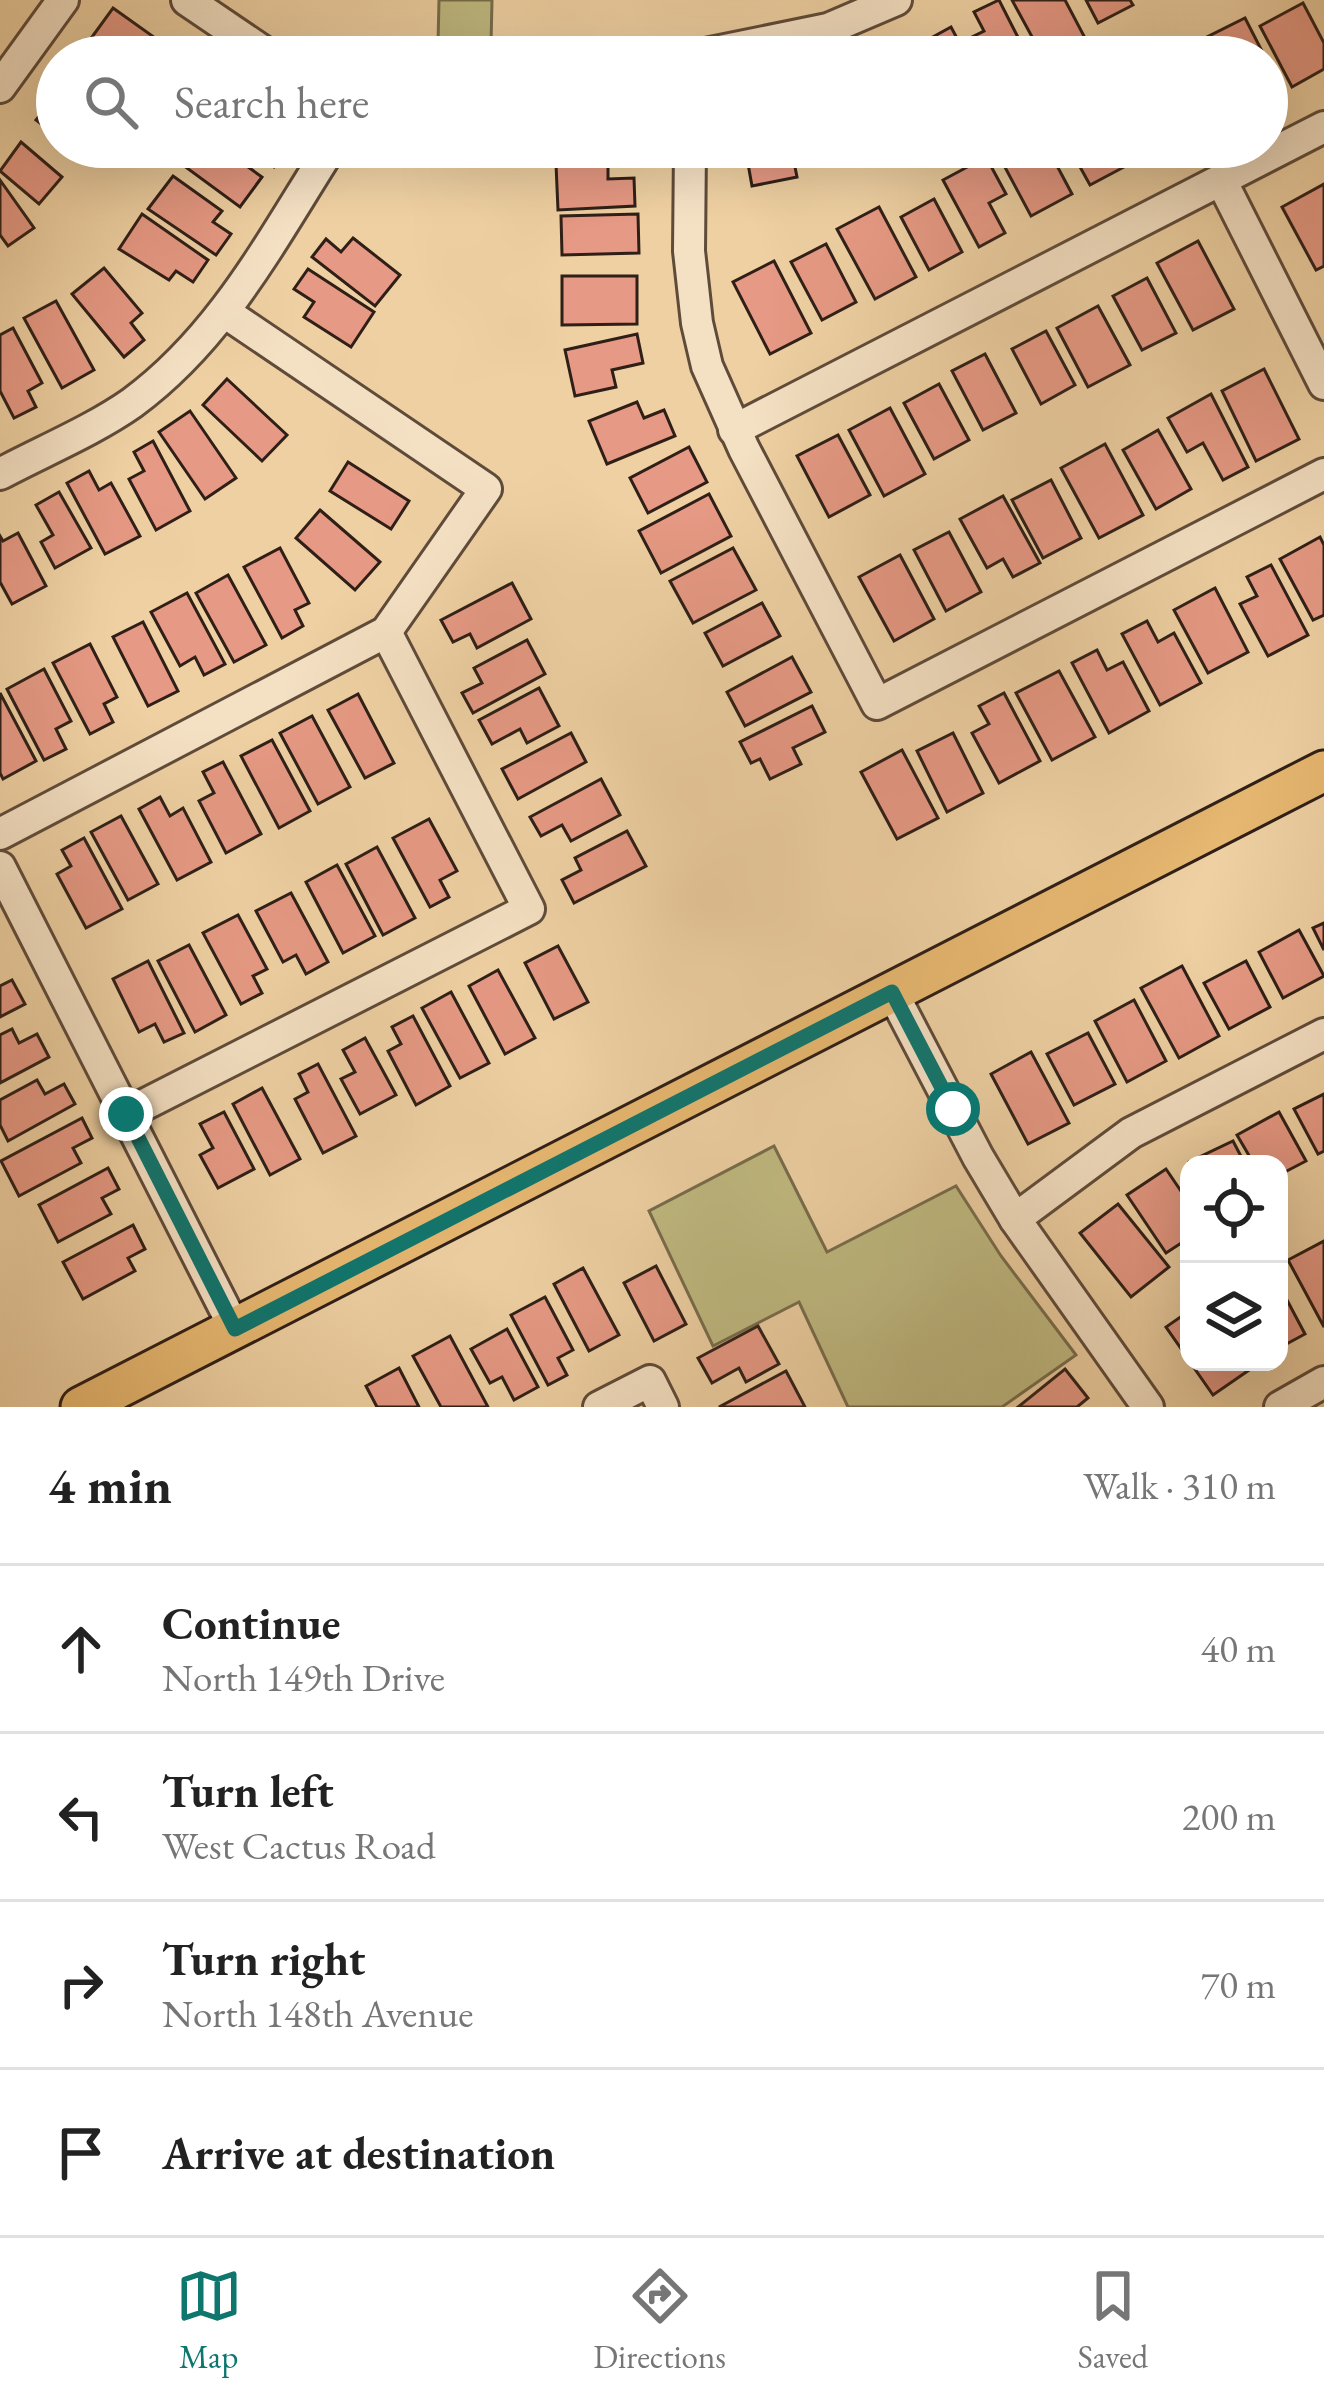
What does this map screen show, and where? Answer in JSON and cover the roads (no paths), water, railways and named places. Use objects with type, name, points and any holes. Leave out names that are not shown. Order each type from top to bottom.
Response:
[{"type":"main road","points":[[81,1407],[1324,771]]},
{"type":"street","points":[[37,36],[63,0]]},
{"type":"street","points":[[187,0],[240,36]]},
{"type":"street","points":[[794,36],[828,29],[896,0]]},
{"type":"street","points":[[0,87],[36,37]]},
{"type":"street","points":[[1288,146],[1324,128]]},
{"type":"street","points":[[0,474],[128,405],[185,359],[226,313],[318,168]]},
{"type":"street","points":[[690,168],[689,251],[706,366],[734,430],[877,704],[1324,474]]},
{"type":"street","points":[[734,430],[1244,168]]},
{"type":"street","points":[[1220,180],[1324,384]]},
{"type":"street","points":[[0,834],[386,632],[486,489],[226,313]]},
{"type":"street","points":[[126,1114],[529,909],[386,632]]},
{"type":"street","points":[[0,867],[235,1329]]},
{"type":"street","points":[[892,992],[1015,1219],[1148,1407]]},
{"type":"street","points":[[1015,1219],[1131,1132],[1324,1034]]},
{"type":"street","points":[[1280,1407],[1324,1382]]},
{"type":"street","points":[[599,1407],[657,1394]]}]
